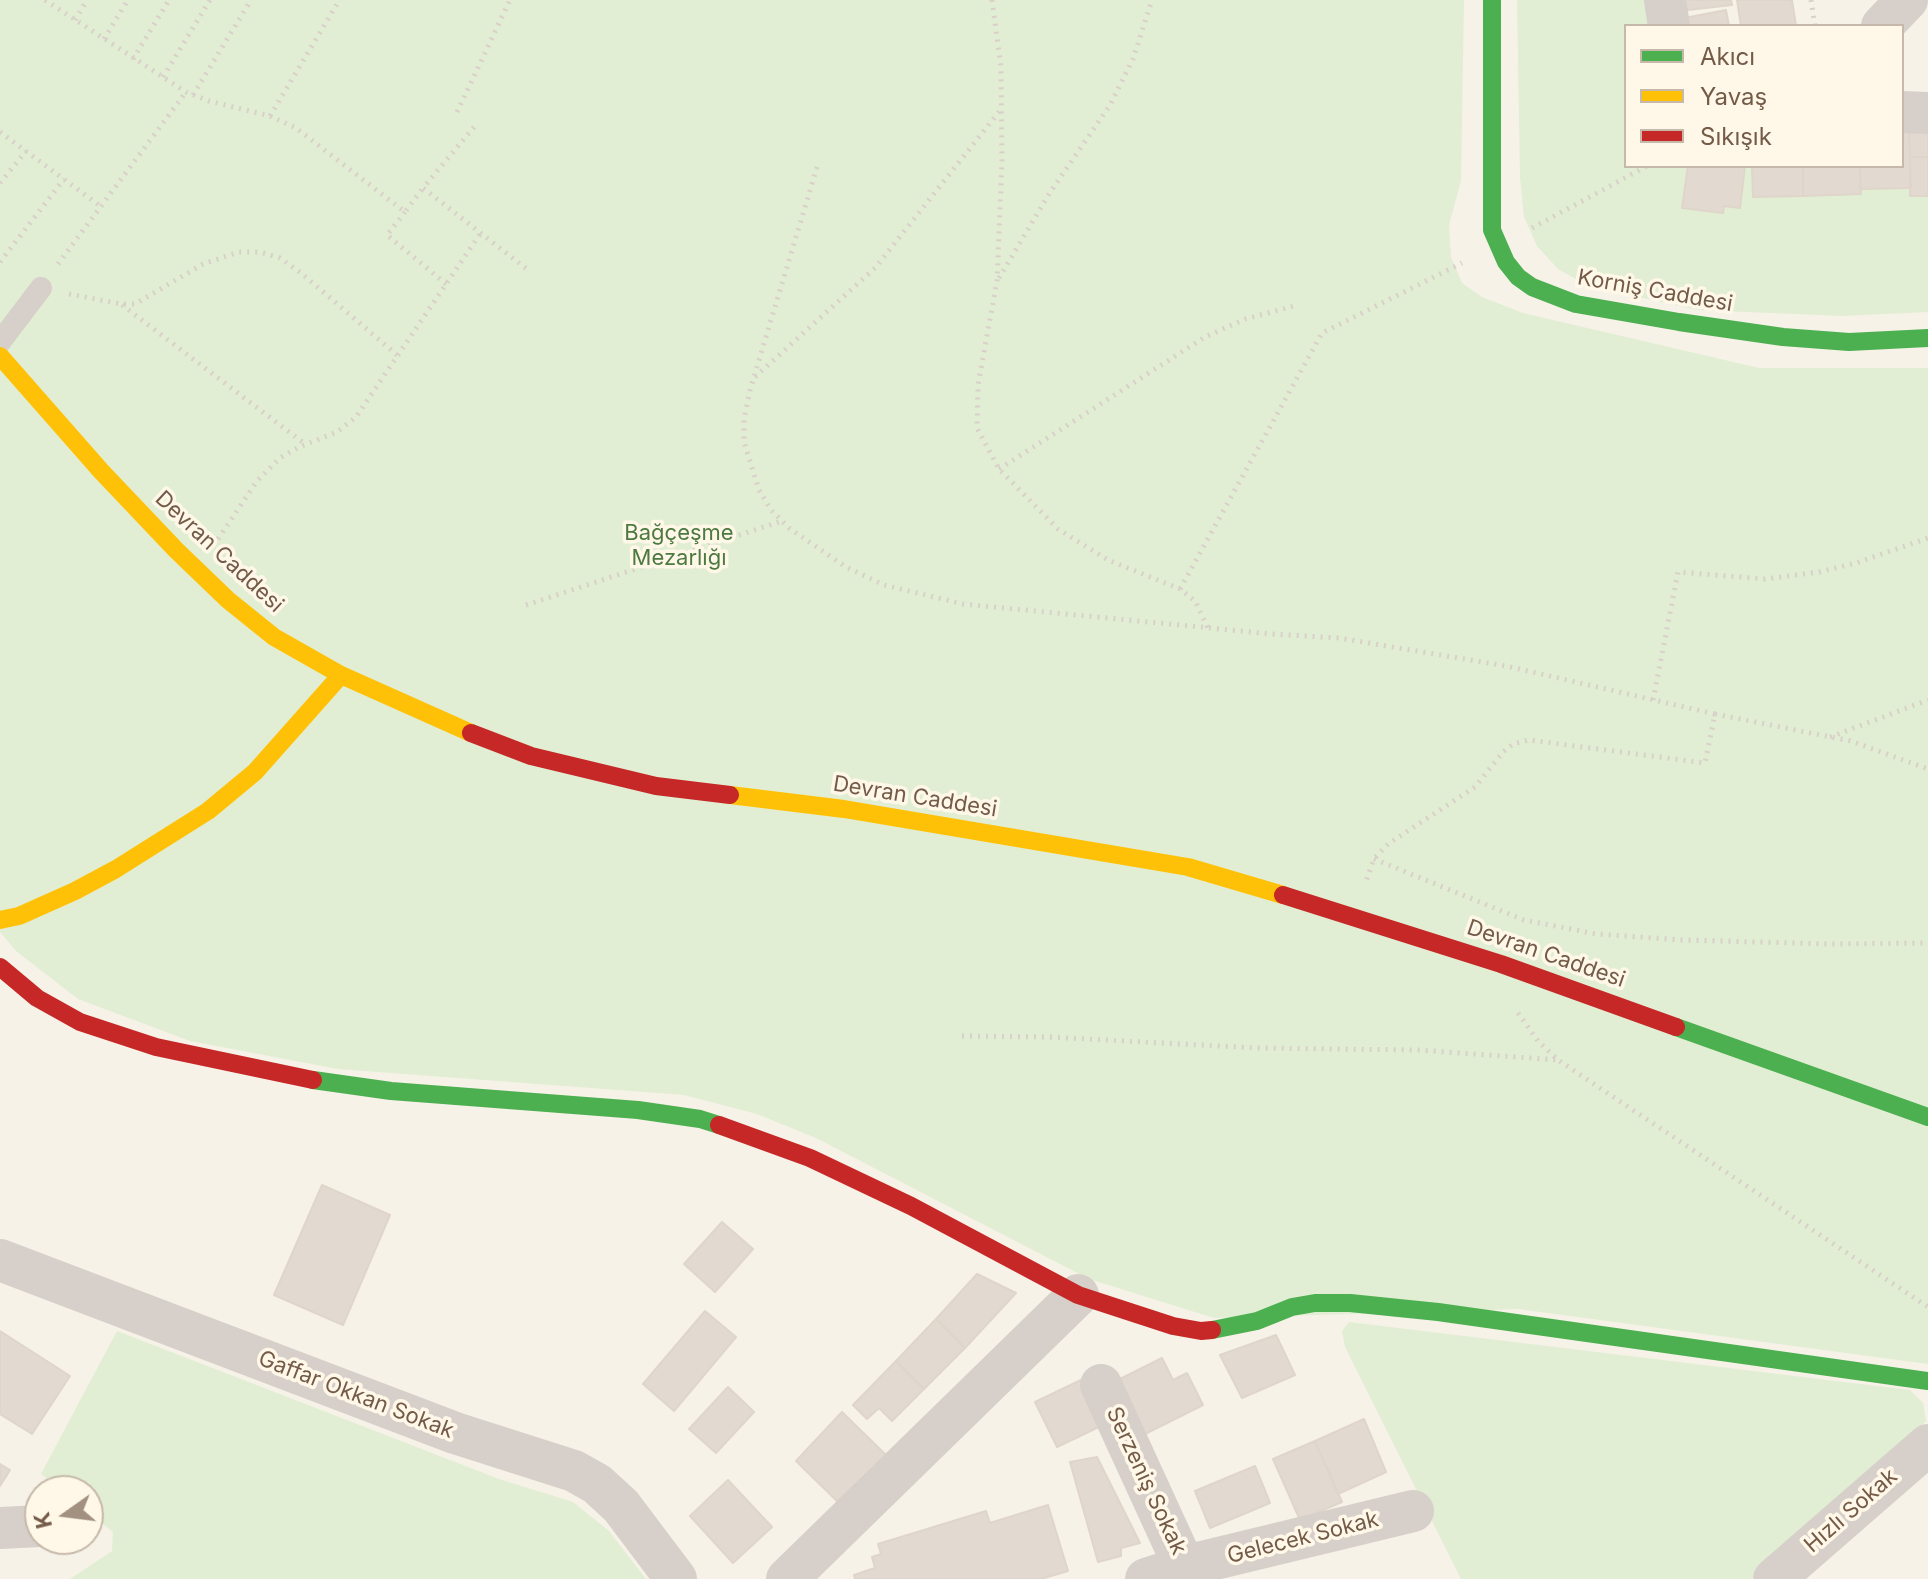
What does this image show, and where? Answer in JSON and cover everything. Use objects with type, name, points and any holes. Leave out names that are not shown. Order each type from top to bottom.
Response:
[{"type":"main road","name":"Korniş Caddesi","points":[[1492,0],[1492,230],[1497,246],[1518,277],[1532,287],[1576,304],[1783,337],[1849,342],[1928,338]]},
{"type":"main road","name":"Devran Caddesi","points":[[0,356],[101,471],[228,600],[274,637],[341,675],[456,727],[531,756],[656,786],[844,809],[1188,867],[1352,915],[1501,964],[1928,1117]]},
{"type":"main road","points":[[0,920],[19,916],[75,891],[208,811],[255,772],[341,675]]},
{"type":"main road","points":[[0,967],[37,998],[80,1022],[156,1047],[306,1079],[391,1091],[638,1110],[700,1119],[810,1158],[911,1206],[1078,1295],[1173,1326],[1201,1331],[1225,1329],[1292,1307],[1315,1303],[1350,1303],[1483,1318],[1928,1381]]},
{"type":"street","points":[[1665,0],[1669,24]]},
{"type":"street","points":[[1884,24],[1907,0]]},
{"type":"street","points":[[1904,112],[1928,113]]},
{"type":"street","name":"Gaffar Okkan Sokak","points":[[0,1260],[455,1433],[574,1471],[597,1484],[621,1506],[676,1579]]},
{"type":"street","points":[[787,1579],[1078,1295]]},
{"type":"street","name":"Serzeniş Sokak","points":[[1101,1385],[1188,1573]]},
{"type":"street","name":"Hızlı Sokak","points":[[1774,1579],[1928,1445]]},
{"type":"street","name":"Gelecek Sokak","points":[[1146,1579],[1188,1573],[1413,1511]]},
{"type":"street","points":[[0,1528],[24,1527]]},
{"type":"lane","points":[[0,342],[41,288]]},
{"type":"path","points":[[46,0],[186,92],[270,116],[296,128],[405,212]]},
{"type":"path","points":[[75,20],[87,0]]},
{"type":"path","points":[[104,39],[128,0]]},
{"type":"path","points":[[133,59],[169,0]]},
{"type":"path","points":[[163,77],[210,0]]},
{"type":"path","points":[[193,95],[251,0]]},
{"type":"path","points":[[457,112],[510,0]]},
{"type":"path","points":[[992,0],[999,42],[1002,107],[997,281],[976,412],[981,439],[999,469],[1037,510],[1080,545],[1108,560],[1180,589],[1195,601],[1208,628]]},
{"type":"path","points":[[997,281],[1036,215],[1110,105],[1133,59],[1152,0]]},
{"type":"path","points":[[1811,0],[1815,24]]},
{"type":"path","points":[[270,116],[337,4]]},
{"type":"path","points":[[186,92],[41,288],[135,304],[203,264],[239,252],[260,252],[280,258],[301,273],[397,355]]},
{"type":"path","points":[[753,380],[875,268],[1002,107]]},
{"type":"path","points":[[446,284],[387,235],[474,127]]},
{"type":"path","points":[[0,132],[100,206]]},
{"type":"path","points":[[0,183],[26,151]]},
{"type":"path","points":[[817,167],[753,380],[744,419],[744,442],[759,490],[771,510],[817,549],[846,567],[884,585],[978,606],[1339,638],[1506,666],[1829,737],[1879,750],[1928,769]]},
{"type":"path","points":[[1180,589],[1322,333],[1497,246],[1643,168]]},
{"type":"path","points":[[0,262],[64,179]]},
{"type":"path","points":[[423,188],[528,270]]},
{"type":"path","points":[[197,570],[257,481],[280,458],[337,432],[356,417],[480,234]]},
{"type":"path","points":[[121,304],[305,445]]},
{"type":"path","points":[[999,469],[1205,337],[1245,319],[1294,306]]},
{"type":"path","points":[[526,605],[782,521]]},
{"type":"path","points":[[1653,700],[1678,572],[1765,579],[1819,572],[1856,563],[1928,538]]},
{"type":"path","points":[[1829,737],[1928,700]]},
{"type":"path","points":[[1715,714],[1705,763],[1529,740],[1513,744],[1475,787],[1388,844],[1374,859],[1524,920],[1596,934],[1771,943],[1928,943]]},
{"type":"path","points":[[1501,964],[1510,1001],[1538,1041],[1558,1060],[1928,1307]]},
{"type":"path","points":[[962,1036],[1049,1037],[1257,1048],[1418,1050],[1558,1060]]},
{"type":"green space","name":"Bağçeşme Mezarlığı","points":[[0,0],[1464,0],[1461,181],[1449,225],[1451,257],[1462,283],[1482,297],[1523,313],[1759,368],[1928,368],[1928,1364],[1518,1309],[1214,1318],[1089,1279],[816,1138],[757,1114],[684,1095],[338,1069],[190,1041],[78,999],[16,951],[0,932]]},
{"type":"green space","points":[[1517,0],[1649,0],[1652,24],[1624,24],[1624,168],[1904,168],[1904,127],[1928,127],[1928,312],[1842,316],[1698,310],[1588,286],[1558,269],[1537,246],[1524,217],[1520,178]]},
{"type":"green space","points":[[1349,1322],[1910,1390],[1923,1403],[1926,1421],[1751,1579],[1461,1579],[1345,1347],[1342,1331]]},
{"type":"green space","points":[[117,1331],[499,1479],[573,1502],[609,1531],[646,1579],[70,1579],[112,1551],[113,1532],[104,1525],[104,1475],[41,1474]]},
{"type":"building","points":[[1678,0],[1731,0],[1732,5],[1679,11]]},
{"type":"building","points":[[1737,0],[1792,0],[1796,24],[1741,24]]},
{"type":"building","points":[[1726,10],[1729,24],[1680,24],[1679,19]]},
{"type":"building","points":[[1904,127],[1909,128],[1911,188],[1860,189],[1860,168],[1904,168]]},
{"type":"building","points":[[1928,127],[1928,157],[1910,157],[1909,128]]},
{"type":"building","points":[[1910,157],[1928,157],[1928,196],[1910,196]]},
{"type":"building","points":[[1688,168],[1745,168],[1740,208],[1724,206],[1723,213],[1682,208]]},
{"type":"building","points":[[1752,168],[1803,168],[1803,196],[1753,197]]},
{"type":"building","points":[[1803,168],[1860,168],[1861,194],[1803,196]]},
{"type":"building","points":[[322,1185],[390,1215],[343,1325],[274,1295]]},
{"type":"building","points":[[722,1222],[753,1249],[715,1292],[684,1264]]},
{"type":"building","points":[[977,1274],[1016,1293],[965,1348],[936,1319]]},
{"type":"building","points":[[705,1311],[736,1337],[674,1411],[643,1384]]},
{"type":"building","points":[[936,1319],[965,1348],[924,1389],[896,1361]]},
{"type":"building","points":[[0,1331],[70,1376],[32,1434],[0,1414]]},
{"type":"building","points":[[1276,1335],[1295,1375],[1242,1398],[1220,1355]]},
{"type":"building","points":[[1162,1358],[1173,1380],[1187,1373],[1203,1405],[1143,1435],[1116,1381]]},
{"type":"building","points":[[896,1361],[924,1389],[892,1421],[879,1408],[867,1419],[853,1405]]},
{"type":"building","points":[[1081,1380],[1103,1425],[1057,1447],[1035,1402]]},
{"type":"building","points":[[728,1387],[754,1412],[716,1453],[689,1429]]},
{"type":"building","points":[[842,1412],[887,1456],[840,1504],[796,1461]]},
{"type":"building","points":[[1364,1419],[1386,1472],[1338,1494],[1315,1441]]},
{"type":"building","points":[[1315,1441],[1342,1502],[1300,1520],[1273,1459]]},
{"type":"building","points":[[1097,1457],[1140,1543],[1121,1548],[1121,1556],[1098,1562],[1070,1462]]},
{"type":"building","points":[[0,1464],[10,1470],[0,1486]]},
{"type":"building","points":[[1255,1466],[1270,1503],[1210,1528],[1195,1491]]},
{"type":"building","points":[[728,1480],[772,1527],[733,1563],[690,1516]]},
{"type":"building","points":[[1048,1505],[1068,1571],[1041,1579],[855,1579],[854,1575],[875,1568],[872,1557],[881,1554],[878,1544],[986,1511],[990,1523]]},
{"type":"traffic: fast","points":[[1492,0],[1492,230],[1506,262],[1518,277],[1532,287],[1576,304],[1679,322],[1783,337],[1849,342],[1928,338]]},
{"type":"traffic: fast","points":[[1676,1027],[1928,1117]]},
{"type":"traffic: fast","points":[[313,1080],[391,1091],[638,1110],[700,1119],[719,1125]]},
{"type":"traffic: fast","points":[[1212,1330],[1257,1321],[1292,1307],[1315,1303],[1350,1303],[1438,1312],[1928,1381]]},
{"type":"traffic: slow","points":[[0,356],[101,471],[176,550],[228,600],[274,637],[341,675],[471,733]]},
{"type":"traffic: slow","points":[[0,920],[19,916],[75,891],[208,811],[255,772],[341,675]]},
{"type":"traffic: slow","points":[[730,795],[844,809],[1188,867],[1283,895]]},
{"type":"traffic: jam","points":[[471,733],[531,756],[656,786],[730,795]]},
{"type":"traffic: jam","points":[[1283,895],[1501,964],[1676,1027]]},
{"type":"traffic: jam","points":[[0,967],[37,998],[80,1022],[156,1047],[313,1080]]},
{"type":"traffic: jam","points":[[719,1125],[810,1158],[911,1206],[1078,1295],[1173,1326],[1212,1330]]}]
